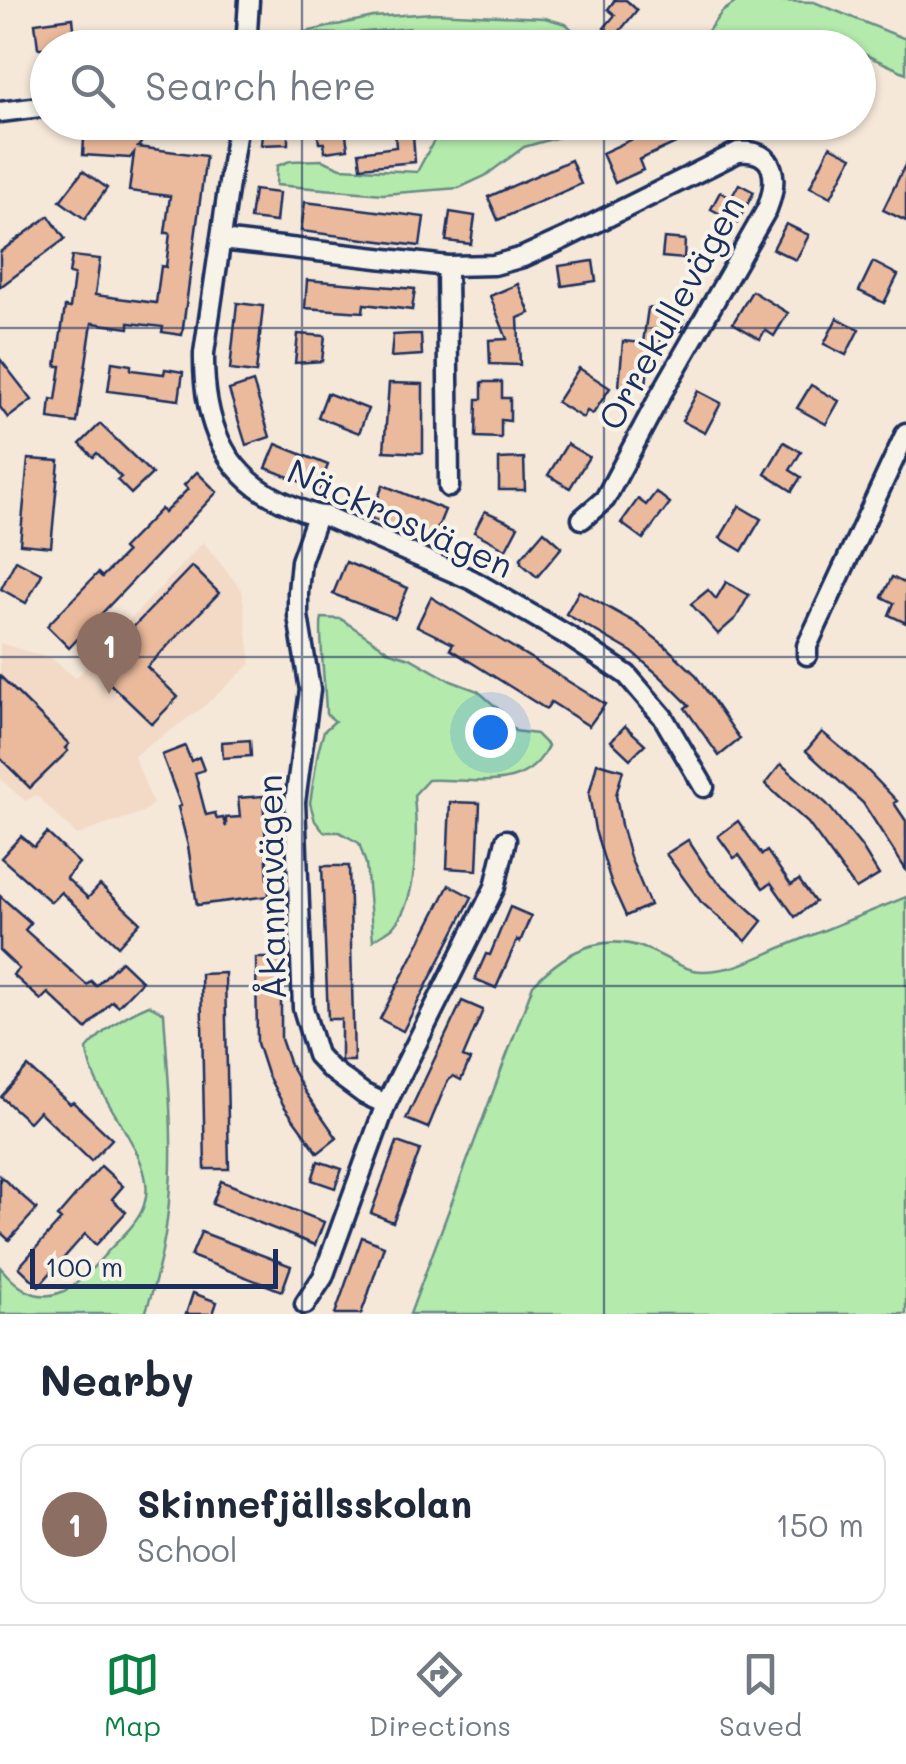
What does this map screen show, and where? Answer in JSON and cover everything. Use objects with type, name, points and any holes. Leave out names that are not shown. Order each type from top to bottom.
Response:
[{"type":"street","points":[[248,30],[250,0]]},
{"type":"street","points":[[0,112],[30,108]]},
{"type":"street","name":"Näckrosvägen","points":[[235,140],[204,353],[211,426],[228,460],[246,480],[274,498],[472,580],[604,659],[649,697],[704,787]]},
{"type":"street","name":"Orrekullevägen","points":[[221,240],[447,266],[494,265],[523,257],[738,152],[753,150],[764,156],[772,167],[774,190],[767,209],[605,499],[582,519]]},
{"type":"street","points":[[447,266],[449,487]]},
{"type":"street","points":[[807,654],[807,646],[906,433]]},
{"type":"street","name":"Åkannavägen","points":[[317,516],[302,561],[298,592],[310,690],[296,802],[303,1008],[317,1055],[364,1094],[386,1104]]},
{"type":"street","points":[[305,1304],[323,1277],[386,1104],[495,887],[506,840]]},
{"type":"shaded area","points":[[203,542],[242,590],[251,664],[201,709],[134,756],[153,804],[143,812],[77,835],[36,795],[25,801],[0,779],[0,643],[52,659],[76,678]]},
{"type":"green space","points":[[739,0],[814,2],[906,39],[906,73],[876,60],[876,30],[709,30],[722,12]]},
{"type":"green space","points":[[433,13],[545,18],[573,30],[314,30],[373,17]]},
{"type":"green space","points":[[434,140],[548,140],[524,147],[485,176],[459,188],[383,194],[276,185],[277,166],[290,161],[322,160],[341,168],[417,172]]},
{"type":"green space","points":[[322,618],[341,619],[390,652],[478,691],[502,712],[515,731],[536,734],[548,746],[526,772],[512,778],[428,780],[414,795],[415,864],[408,899],[393,927],[373,940],[366,864],[359,843],[339,832],[324,832],[315,821],[310,803],[324,731],[335,721],[326,714]]},
{"type":"green space","points":[[906,897],[906,1314],[410,1314],[533,985],[545,973],[571,954],[616,942],[649,950],[694,970],[728,968]]},
{"type":"green space","points":[[149,1005],[164,1013],[171,1165],[165,1238],[145,1314],[0,1314],[0,1267],[19,1286],[33,1293],[59,1293],[87,1274],[142,1211],[147,1187],[143,1167],[100,1087],[87,1049],[115,1023]]},
{"type":"building","points":[[615,0],[626,0],[637,10],[621,30],[606,30],[604,28],[615,15],[608,9]]},
{"type":"building","points":[[73,18],[74,30],[36,30],[35,23]]},
{"type":"building","points":[[84,140],[143,140],[138,147],[206,156],[182,335],[162,332],[163,327],[92,323],[77,423],[49,419],[61,366],[56,366],[65,307],[70,308],[72,256],[100,259],[95,295],[156,303],[170,233],[165,233],[170,196],[129,191],[134,153],[130,158],[83,155]]},
{"type":"building","points":[[261,140],[288,140],[288,144],[261,145]]},
{"type":"building","points":[[319,140],[347,140],[348,149],[325,152],[324,143]]},
{"type":"building","points":[[395,140],[413,140],[415,162],[361,167],[359,152],[396,147]]},
{"type":"building","points":[[630,140],[682,140],[639,160],[643,170],[615,183],[602,153]]},
{"type":"building","points":[[830,146],[852,157],[831,197],[810,187]]},
{"type":"building","points":[[571,160],[581,184],[498,220],[488,197]]},
{"type":"building","points":[[906,163],[906,221],[883,210]]},
{"type":"building","points":[[83,171],[107,188],[85,219],[60,201]]},
{"type":"building","points":[[739,184],[754,192],[737,223],[711,209],[720,192],[731,198]]},
{"type":"building","points":[[254,190],[279,193],[276,222],[250,219]]},
{"type":"building","points":[[305,202],[424,217],[420,246],[301,231]]},
{"type":"building","points":[[450,212],[475,216],[471,244],[446,241]]},
{"type":"building","points":[[49,216],[65,239],[0,287],[0,252]]},
{"type":"building","points":[[786,224],[809,235],[796,260],[773,249]]},
{"type":"building","points":[[664,238],[685,240],[684,259],[662,257]]},
{"type":"building","points":[[593,261],[596,281],[562,286],[559,266]]},
{"type":"building","points":[[873,262],[898,275],[884,303],[859,291]]},
{"type":"building","points":[[307,280],[415,289],[412,310],[364,304],[363,312],[305,308]]},
{"type":"building","points":[[518,284],[530,313],[518,318],[520,365],[490,364],[489,340],[507,339],[490,296]]},
{"type":"building","points":[[752,291],[788,313],[774,336],[765,330],[760,339],[733,323]]},
{"type":"building","points":[[237,303],[263,306],[256,373],[230,370]]},
{"type":"building","points":[[648,308],[684,313],[682,331],[662,328],[659,364],[648,363],[646,388],[619,386],[623,341],[643,343]]},
{"type":"building","points":[[837,318],[859,329],[846,355],[824,344]]},
{"type":"building","points":[[298,334],[325,336],[322,361],[295,363]]},
{"type":"building","points":[[421,334],[422,355],[391,357],[393,335]]},
{"type":"building","points":[[0,359],[32,400],[8,418],[0,407]]},
{"type":"building","points":[[112,362],[131,365],[131,370],[183,372],[179,400],[108,391]]},
{"type":"building","points":[[579,368],[610,388],[593,414],[587,411],[583,418],[557,402]]},
{"type":"building","points":[[253,382],[270,437],[246,445],[229,390]]},
{"type":"building","points":[[482,382],[502,382],[502,398],[510,398],[510,421],[501,420],[501,438],[476,437],[477,399],[482,399]]},
{"type":"building","points":[[389,383],[423,384],[423,453],[384,451]]},
{"type":"building","points":[[811,385],[839,401],[826,424],[797,408]]},
{"type":"building","points":[[698,391],[721,403],[705,433],[682,421]]},
{"type":"building","points":[[327,393],[368,409],[359,433],[318,417]]},
{"type":"building","points":[[100,424],[152,474],[131,494],[117,480],[121,477],[97,453],[93,457],[80,444]]},
{"type":"building","points":[[784,442],[801,452],[790,470],[801,477],[792,491],[765,474]]},
{"type":"building","points":[[276,444],[328,465],[319,489],[266,468]]},
{"type":"building","points":[[567,444],[589,457],[570,488],[548,475]]},
{"type":"building","points":[[524,458],[525,490],[499,490],[499,459]]},
{"type":"building","points":[[28,459],[59,461],[51,547],[20,544]]},
{"type":"building","points":[[197,472],[217,492],[69,648],[47,626],[98,573],[102,577],[126,553],[122,549],[161,509],[164,513],[188,489],[184,485]]},
{"type":"building","points":[[383,485],[445,510],[432,542],[370,518]]},
{"type":"building","points":[[656,492],[670,503],[643,539],[621,523],[638,499],[646,505]]},
{"type":"building","points":[[739,506],[761,519],[742,551],[720,538]]},
{"type":"building","points":[[485,511],[518,526],[506,549],[474,532]]},
{"type":"building","points":[[544,531],[562,547],[537,577],[521,563],[521,558]]},
{"type":"building","points":[[16,560],[42,574],[26,603],[1,589]]},
{"type":"building","points":[[346,562],[408,588],[395,618],[333,594]]},
{"type":"building","points":[[192,566],[219,593],[147,667],[178,697],[152,724],[106,680],[129,657],[116,645]]},
{"type":"building","points":[[892,577],[904,583],[906,580],[906,623],[889,615],[894,603],[882,597]]},
{"type":"building","points":[[726,582],[749,595],[736,618],[718,634],[691,604],[708,590],[716,599]]},
{"type":"building","points":[[579,591],[636,623],[664,645],[694,673],[740,739],[719,756],[685,708],[689,705],[661,677],[632,652],[566,614]]},
{"type":"building","points":[[431,597],[605,704],[589,726],[551,702],[546,709],[450,649],[453,644],[417,626]]},
{"type":"building","points":[[0,676],[69,744],[65,748],[68,751],[30,788],[0,758]]},
{"type":"building","points":[[625,726],[645,744],[630,759],[611,741]]},
{"type":"building","points":[[822,732],[897,801],[894,803],[906,821],[906,870],[863,803],[806,751]]},
{"type":"building","points":[[250,740],[251,756],[223,758],[222,742]]},
{"type":"building","points":[[185,746],[191,761],[199,757],[204,770],[195,773],[206,815],[215,813],[217,819],[223,818],[226,827],[226,818],[240,817],[238,798],[263,796],[269,896],[197,905],[178,807],[181,806],[162,755]]},
{"type":"building","points":[[597,763],[623,770],[616,795],[621,825],[650,905],[626,916],[595,830],[589,794]]},
{"type":"building","points":[[781,764],[827,804],[879,875],[856,889],[808,823],[765,784]]},
{"type":"building","points":[[450,802],[480,803],[477,870],[447,868]]},
{"type":"building","points":[[738,821],[762,855],[767,851],[791,885],[799,880],[815,902],[795,917],[771,883],[763,888],[739,855],[734,858],[718,836]]},
{"type":"building","points":[[47,833],[79,863],[66,878],[88,898],[100,885],[140,922],[118,946],[61,892],[51,902],[1,858],[21,836],[34,847]]},
{"type":"building","points":[[688,840],[711,875],[762,921],[746,941],[701,902],[666,854]]},
{"type":"building","points":[[322,866],[349,866],[354,1061],[341,1061],[341,1019],[328,1019]]},
{"type":"building","points":[[449,885],[472,897],[403,1031],[380,1019]]},
{"type":"building","points":[[0,896],[31,923],[25,930],[87,985],[91,981],[96,986],[121,961],[142,981],[118,1006],[112,1001],[86,1029],[48,993],[41,1000],[13,975],[19,969],[0,951]]},
{"type":"building","points":[[510,907],[531,916],[496,988],[475,979]]},
{"type":"building","points":[[256,958],[281,958],[281,1039],[305,1092],[337,1138],[318,1153],[284,1106],[267,1074],[257,1043]]},
{"type":"building","points":[[225,973],[229,1169],[205,1169],[201,974]]},
{"type":"building","points":[[462,1001],[483,1010],[463,1057],[470,1060],[461,1080],[453,1076],[447,1082],[428,1128],[406,1119]]},
{"type":"building","points":[[28,1067],[112,1139],[91,1161],[39,1111],[29,1122],[1,1097]]},
{"type":"building","points":[[397,1142],[420,1150],[393,1222],[371,1213]]},
{"type":"building","points":[[318,1161],[342,1169],[335,1188],[312,1180]]},
{"type":"building","points":[[101,1166],[123,1186],[112,1199],[126,1212],[96,1245],[85,1234],[39,1286],[19,1267]]},
{"type":"building","points":[[0,1176],[37,1209],[9,1240],[0,1232]]},
{"type":"building","points":[[221,1181],[324,1222],[315,1245],[212,1204]]},
{"type":"building","points":[[201,1232],[291,1266],[282,1291],[191,1256]]},
{"type":"building","points":[[362,1237],[384,1246],[368,1295],[361,1314],[335,1314]]},
{"type":"building","points":[[193,1293],[217,1302],[213,1314],[186,1314]]},
{"type":"place","name":"Skinnefjällsskolan","points":[[109,694]]}]
